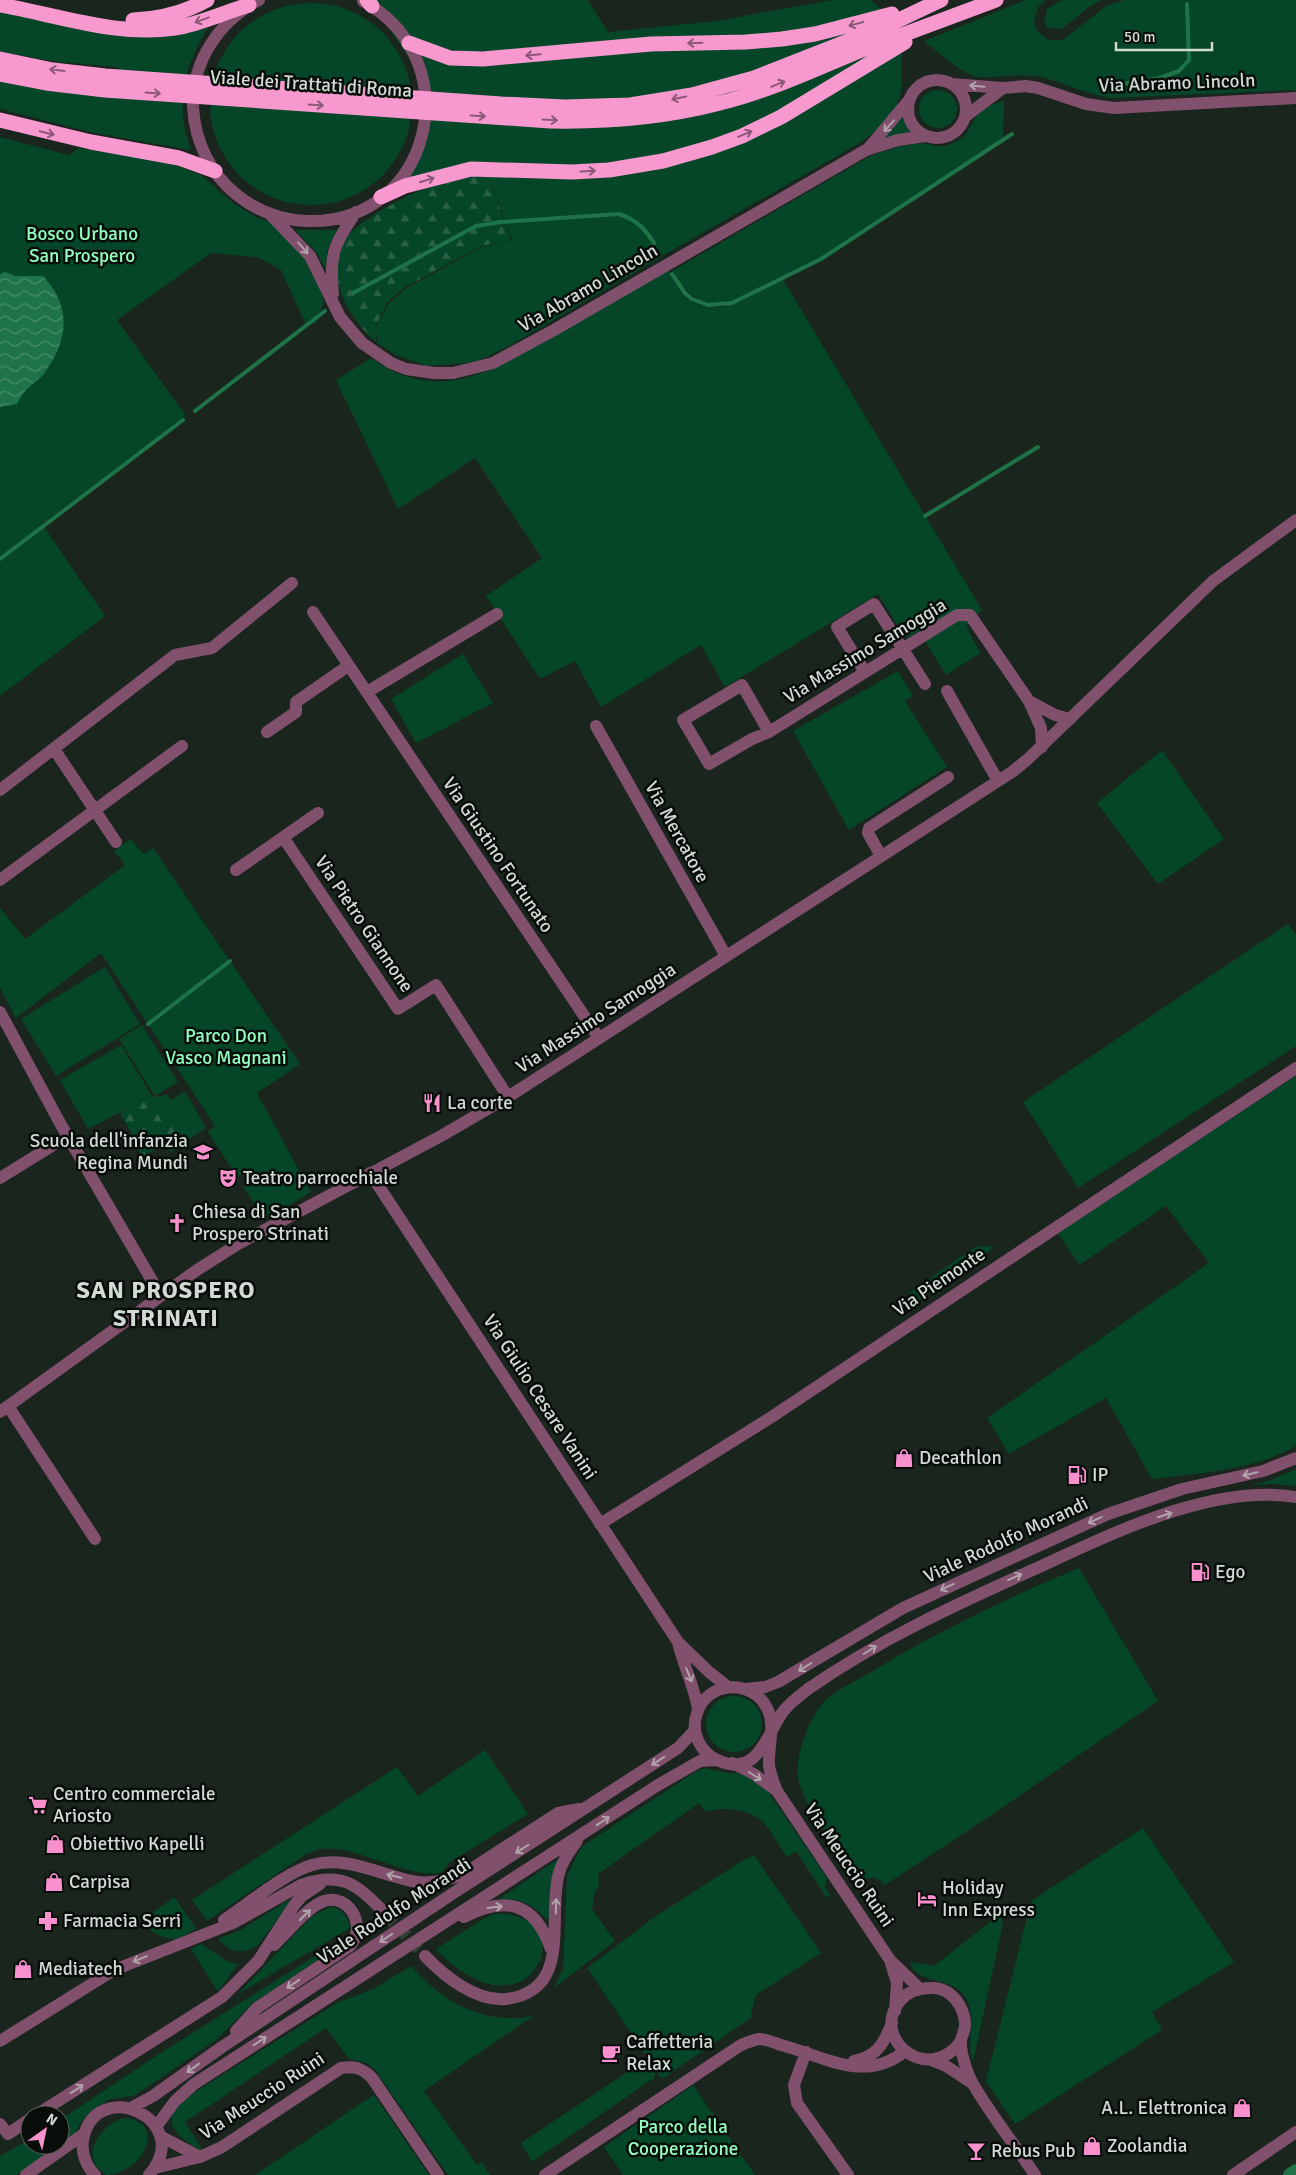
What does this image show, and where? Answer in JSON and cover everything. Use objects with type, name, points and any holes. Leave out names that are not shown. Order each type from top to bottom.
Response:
[{"type":"highway","points":[[6,6],[49,10],[111,20],[137,20],[180,13],[207,0]]},
{"type":"highway","name":"Viale dei Trattati di Roma","points":[[0,74],[46,84],[105,83],[501,110],[597,121],[669,114],[709,106],[763,90],[917,28],[996,0]]},
{"type":"highway","points":[[409,44],[450,58],[483,59],[652,44],[746,42],[816,34],[939,1]]},
{"type":"highway","name":"Viale dei Trattati di Roma","points":[[501,110],[565,106],[622,106],[661,102],[692,96],[754,78],[884,27],[939,1]]},
{"type":"highway","points":[[6,6],[105,27],[138,30],[175,28],[254,3]]},
{"type":"highway","points":[[381,197],[415,183],[471,169],[572,172],[609,170],[664,161],[712,147],[742,136],[781,117],[894,48],[958,14]]},
{"type":"highway","name":"Viale dei Trattati di Roma","points":[[0,59],[105,83]]},
{"type":"highway","points":[[0,120],[81,140],[179,158],[215,171]]},
{"type":"street","name":"Viale dei Trattati di Roma","points":[[254,3],[230,20],[215,37],[203,58],[196,81],[193,104],[196,128],[203,151],[215,171],[244,201],[269,213],[298,220],[313,221],[328,220],[356,212],[381,197],[399,180],[410,165],[418,149],[425,126],[426,101],[423,77],[409,44],[392,23],[366,2]]},
{"type":"street","name":"Via Abramo Lincoln","points":[[866,150],[917,88],[930,81],[938,80],[952,84],[1003,88],[1026,86],[1038,88],[1086,104],[1114,108],[1296,98]]},
{"type":"street","points":[[952,84],[964,98],[966,116]]},
{"type":"street","name":"Via Abramo Lincoln","points":[[269,213],[310,256],[340,317],[362,343],[391,363],[406,369],[434,374],[472,370],[493,363],[554,330],[866,150],[898,140],[925,136],[934,139],[951,136],[963,124],[966,116],[1003,88]]},
{"type":"street","points":[[909,100],[910,122],[914,128],[925,136]]},
{"type":"street","name":"Via Abramo Lincoln","points":[[334,302],[331,274],[332,253],[356,212]]},
{"type":"street","name":"Via Massimo Samoggia","points":[[95,1539],[4,1409],[197,1270],[238,1244],[441,1136],[508,1097],[998,781],[1042,747],[1214,581],[1296,520]]},
{"type":"street","points":[[0,790],[174,655],[212,648],[292,583]]},
{"type":"street","points":[[865,672],[837,627],[874,604],[925,684]]},
{"type":"street","name":"Via Giustino Fortunato","points":[[312,612],[599,1038]]},
{"type":"street","points":[[366,692],[497,614]]},
{"type":"street","name":"Via Massimo Samoggia","points":[[769,732],[742,685],[683,720],[709,764],[752,738],[769,732],[957,615],[970,615],[1029,701],[1041,728],[1042,747]]},
{"type":"street","points":[[267,732],[296,712],[296,702],[348,666]]},
{"type":"street","points":[[947,691],[998,781]]},
{"type":"street","name":"Via Massimo Samoggia","points":[[1029,701],[1055,715],[1070,719]]},
{"type":"street","name":"Via Mercatore","points":[[596,726],[726,956]]},
{"type":"street","points":[[0,880],[182,746]]},
{"type":"street","points":[[54,749],[116,842]]},
{"type":"street","points":[[881,856],[868,833],[869,828],[948,777]]},
{"type":"street","points":[[236,870],[318,813]]},
{"type":"street","name":"Via Pietro Giannone","points":[[283,838],[398,1009],[436,985],[508,1097]]},
{"type":"street","points":[[0,1012],[68,1136],[161,1296]]},
{"type":"street","name":"Via Piemonte","points":[[600,1524],[770,1418],[1296,1068]]},
{"type":"street","points":[[0,1178],[68,1136]]},
{"type":"street","name":"Via Giulio Cesare Vanini","points":[[370,1173],[678,1642],[696,1694],[698,1709]]},
{"type":"street","name":"Viale Rodolfo Morandi","points":[[728,1687],[746,1689],[765,1687],[778,1682],[903,1608],[1108,1514],[1182,1489],[1263,1472],[1296,1458]]},
{"type":"street","name":"Viale Rodolfo Morandi","points":[[158,2132],[175,2101],[186,2090],[685,1769],[700,1761],[718,1760],[732,1763],[752,1758],[763,1750],[782,1712],[807,1690],[895,1635],[962,1602],[1090,1544],[1168,1514],[1241,1496],[1273,1495],[1296,1497]]},
{"type":"street","name":"Via Giulio Cesare Vanini","points":[[678,1642],[692,1652],[709,1672],[728,1687]]},
{"type":"street","points":[[695,1730],[698,1709],[710,1694],[728,1687]]},
{"type":"street","points":[[746,1689],[758,1697],[767,1708],[771,1723],[769,1737]]},
{"type":"street","name":"Viale Rodolfo Morandi","points":[[26,2175],[84,2134],[94,2118],[102,2112],[121,2107],[131,2108],[154,2096],[222,2047],[678,1748],[695,1730],[700,1745],[718,1760]]},
{"type":"street","name":"Via Meuccio Ruini","points":[[769,1737],[769,1767],[777,1791],[890,1960],[919,1988],[909,1993],[900,2001],[883,2044],[866,2059],[836,2064]]},
{"type":"street","name":"Via Meuccio Ruini","points":[[732,1763],[754,1774],[777,1791]]},
{"type":"street","name":"Viale Rodolfo Morandi","points":[[204,1934],[288,1877],[313,1865],[327,1862],[345,1864],[417,1882],[442,1881],[462,1874],[558,1813],[587,1807]]},
{"type":"street","name":"Viale Rodolfo Morandi","points":[[424,1956],[463,1987],[480,1995],[500,1999],[518,1997],[533,1990],[544,1980],[550,1970],[553,1955],[558,1876],[566,1855],[582,1834]]},
{"type":"street","name":"Viale Rodolfo Morandi","points":[[258,1961],[298,1900],[329,1879]]},
{"type":"street","name":"Viale Rodolfo Morandi","points":[[0,2041],[114,1970],[254,1913],[301,1885],[314,1880],[344,1881],[359,1888],[386,1914]]},
{"type":"street","name":"Viale Rodolfo Morandi","points":[[52,2105],[222,1997],[313,1907],[321,1902],[336,1900],[344,1904],[355,1916],[358,1925],[357,1938],[350,1946],[257,2008],[222,2047]]},
{"type":"street","name":"Viale Rodolfo Morandi","points":[[404,1948],[467,1916],[490,1907],[502,1906],[523,1910],[537,1920],[547,1936],[553,1955]]},
{"type":"street","name":"Via Meuccio Ruini","points":[[890,1960],[897,1983],[893,2017],[894,2034],[905,2051]]},
{"type":"street","points":[[919,1988],[933,1988],[947,1992],[957,2001],[964,2014],[965,2027],[961,2041],[972,2082],[1034,2175]]},
{"type":"street","points":[[546,2175],[740,2045],[761,2039],[806,2052],[836,2064],[858,2068],[883,2062],[899,2056],[905,2051],[917,2058],[931,2060],[946,2066],[972,2082]]},
{"type":"street","points":[[931,2060],[948,2054],[961,2041]]},
{"type":"street","points":[[806,2052],[794,2085],[797,2103],[848,2175]]},
{"type":"street","name":"Via Meuccio Ruini","points":[[152,2171],[200,2157],[222,2147],[341,2068],[352,2066],[363,2069],[372,2078],[438,2175]]},
{"type":"street","points":[[131,2108],[146,2115],[158,2132],[160,2158],[152,2171]]},
{"type":"street","points":[[0,2124],[8,2134],[20,2126]]},
{"type":"street","name":"Via Meuccio Ruini","points":[[158,2132],[200,2157]]},
{"type":"street","points":[[1233,2175],[1296,2132]]},
{"type":"street","points":[[84,2134],[83,2155],[90,2174]]},
{"type":"green space","points":[[371,0],[588,0],[608,32],[717,21],[831,0],[871,0],[886,14],[902,51],[901,92],[896,108],[882,126],[860,143],[662,256],[644,227],[661,257],[509,346],[482,359],[466,363],[427,366],[396,355],[377,343],[376,327],[389,303],[405,289],[481,247],[512,240],[489,177],[488,165],[404,181],[429,89]]},
{"type":"green space","points":[[1026,0],[1045,0],[1038,7],[1034,22],[1038,32],[1048,40],[1063,40],[1106,6],[1124,0],[1296,0],[1296,90],[1110,98],[1040,77],[1024,75],[972,76],[950,62],[924,41]]},
{"type":"green space","points":[[1062,0],[1101,0],[1089,7],[1062,29],[1047,28],[1044,22],[1047,9]]},
{"type":"green space","points":[[301,3],[321,3],[350,10],[383,32],[405,65],[412,94],[412,114],[405,143],[383,176],[350,198],[321,205],[301,205],[272,198],[239,176],[217,143],[210,114],[210,94],[217,65],[239,32],[272,10]]},
{"type":"green space","points":[[0,11],[176,36],[210,25],[194,55],[184,85],[183,117],[191,150],[95,133],[0,109],[0,80],[122,83],[117,67],[59,62],[0,52]]},
{"type":"green space","points":[[938,90],[952,95],[957,109],[952,123],[938,128],[924,123],[919,109],[924,95]]},
{"type":"green space","points":[[1004,101],[1003,139],[821,258],[782,278],[982,610],[966,626],[980,653],[946,675],[919,631],[906,639],[878,594],[725,687],[701,645],[601,707],[575,661],[540,679],[486,596],[542,558],[475,458],[398,509],[336,380],[371,358],[397,373],[422,380],[446,381],[470,377],[516,357],[669,270],[689,296],[699,303],[710,306],[722,306],[735,303],[763,288],[735,301],[715,305],[706,303],[690,294],[672,271],[870,156],[901,146],[924,143],[934,146],[945,146],[958,141],[966,134],[978,114],[988,106]]},
{"type":"green space","points":[[904,113],[907,123],[914,134],[877,143]]},
{"type":"green space","name":"Bosco Urbano San Prospero","points":[[0,137],[69,155],[79,148],[158,161],[201,175],[233,203],[256,217],[267,221],[288,236],[314,273],[324,301],[316,323],[306,325],[281,270],[257,257],[211,253],[117,320],[186,416],[42,524],[105,616],[0,696]]},
{"type":"green space","points":[[473,176],[489,177],[511,240],[481,246],[404,288],[387,302],[376,326],[376,342],[357,322],[343,297],[337,270],[338,257],[343,243],[357,227],[397,201],[446,181]]},
{"type":"green space","points":[[295,230],[337,230],[327,251],[326,270],[317,253]]},
{"type":"green space","points":[[463,654],[493,703],[416,743],[391,699]]},
{"type":"green space","points":[[898,671],[913,696],[905,701],[947,767],[849,830],[793,731]]},
{"type":"green space","points":[[1162,750],[1224,839],[1158,884],[1097,803]]},
{"type":"green space","name":"Parco Don Vasco Magnani","points":[[131,839],[143,854],[153,848],[300,1064],[257,1093],[311,1192],[265,1220],[243,1186],[248,1183],[242,1174],[237,1177],[208,1132],[215,1126],[101,953],[16,1018],[0,988],[0,908],[25,939],[125,865],[114,851]]},
{"type":"green space","points":[[1288,924],[1296,935],[1296,1046],[1078,1188],[1023,1102]]},
{"type":"green space","points":[[105,967],[140,1024],[56,1076],[21,1019]]},
{"type":"green space","points":[[142,1025],[178,1082],[155,1096],[119,1039]]},
{"type":"green space","points":[[121,1045],[152,1096],[88,1129],[60,1080]]},
{"type":"green space","points":[[1296,1076],[1296,1446],[1280,1454],[1245,1465],[1152,1479],[1106,1398],[1009,1454],[987,1418],[1209,1263],[1166,1206],[1079,1265],[1058,1233]]},
{"type":"green space","points":[[185,1091],[206,1128],[185,1142],[164,1105]]},
{"type":"green space","points":[[167,1094],[171,1100],[164,1105],[185,1142],[172,1152],[161,1146],[143,1157],[134,1145],[137,1143],[120,1113],[152,1096],[158,1097]]},
{"type":"green space","points":[[992,1246],[993,1248],[914,1304],[909,1293],[975,1247]]},
{"type":"green space","points":[[1296,1469],[1296,1486],[1250,1485],[1271,1480]]},
{"type":"green space","points":[[1079,1568],[1158,1701],[885,1885],[875,1877],[864,1880],[856,1875],[816,1819],[799,1782],[798,1763],[803,1741],[812,1720],[822,1704],[842,1688],[917,1645],[997,1604]]},
{"type":"green space","points":[[728,1696],[740,1696],[750,1700],[758,1708],[762,1724],[758,1740],[750,1748],[740,1752],[728,1752],[718,1748],[710,1740],[706,1730],[706,1718],[710,1708],[718,1700]]},
{"type":"green space","points":[[485,1750],[528,1814],[450,1862],[441,1873],[411,1871],[349,1851],[320,1849],[306,1854],[207,1921],[192,1900],[397,1767],[418,1796]]},
{"type":"green space","points":[[705,1768],[727,1773],[744,1774],[765,1787],[827,1878],[825,1887],[830,1895],[827,1898],[796,1851],[787,1857],[762,1821],[743,1811],[720,1809],[706,1812],[699,1803],[598,1874],[599,1885],[595,1891],[592,1909],[615,1941],[554,1988],[563,1969],[567,1876],[581,1847],[698,1770]]},
{"type":"green space","points":[[1143,1828],[1234,1962],[1152,2012],[1162,2030],[1015,2124],[986,2081],[1031,1901]]},
{"type":"green space","points":[[754,1855],[821,1953],[756,1995],[751,2014],[752,2017],[662,2079],[587,1968],[656,1916]]},
{"type":"green space","points":[[558,1859],[550,1917],[547,1920],[526,1903],[499,1899]]},
{"type":"green space","points":[[174,1897],[196,1928],[182,1937],[171,1939],[165,1938],[146,1927],[144,1919]]},
{"type":"green space","points":[[290,1899],[287,1907],[258,1945],[247,1950],[237,1951],[227,1947],[218,1939],[239,1931]]},
{"type":"green space","points":[[330,1907],[344,1913],[350,1928],[238,1994],[312,1916]]},
{"type":"green space","points":[[494,1914],[523,1918],[538,1932],[542,1950],[536,1968],[521,1981],[498,1985],[470,1976],[436,1949]]},
{"type":"green space","points":[[1000,1914],[1003,1923],[973,2062],[970,2044],[970,2010],[963,1994],[950,1985],[919,1974],[913,1969],[910,1962],[934,1966]]},
{"type":"green space","points":[[350,1934],[344,1942],[252,2004],[216,2040],[133,2096],[110,2099],[92,2110],[81,2122],[74,2136],[70,2138],[70,2113],[159,2054]]},
{"type":"green space","points":[[201,1944],[229,1962],[238,1964],[218,1992],[191,1949]]},
{"type":"green space","points":[[411,1966],[437,1991],[466,2008],[481,2014],[497,2017],[533,2016],[424,2091],[477,2165],[482,2162],[490,2175],[448,2175],[375,2070],[367,2063],[349,2059],[326,2028],[185,2122],[204,2152],[185,2140],[174,2129],[172,2116],[190,2095],[337,2003],[375,1988]]},
{"type":"green space","points":[[647,2059],[655,2072],[654,2078],[532,2162],[521,2143]]},
{"type":"green space","name":"Parco della Cooperazione","points":[[693,2085],[755,2175],[623,2175],[604,2147]]},
{"type":"green space","points":[[374,2095],[429,2175],[255,2175],[366,2100]]},
{"type":"green space","points":[[122,2118],[136,2121],[144,2127],[147,2135],[146,2145],[133,2165],[107,2175],[98,2168],[93,2160],[92,2152],[99,2136]]},
{"type":"green space","points":[[20,2145],[20,2155],[45,2155],[16,2175],[0,2175],[0,2156]]},
{"type":"water","points":[[5,272],[16,276],[43,276],[53,288],[59,300],[64,325],[58,350],[43,375],[22,395],[17,404],[0,407],[0,274]]},
{"type":"waterway","points":[[1103,87],[1160,78],[1179,71],[1189,60],[1187,4]]},
{"type":"waterway","points":[[672,274],[685,293],[692,299],[708,305],[732,303],[821,259],[1012,134]]},
{"type":"waterway","points":[[353,293],[476,226],[501,222],[619,214],[640,225],[654,243]]},
{"type":"waterway","points":[[195,411],[325,311]]},
{"type":"waterway","points":[[0,559],[183,420]]},
{"type":"waterway","points":[[925,516],[1038,447]]},
{"type":"waterway","points":[[208,978],[230,961]]},
{"type":"waterway","points":[[148,1024],[205,980]]},
{"type":"waterway","points":[[1290,2175],[1296,2171]]},
{"type":"tunnel","points":[[386,1914],[425,1956]]},
{"type":"place","name":"La corte","points":[[432,1103]]},
{"type":"place","name":"Scuola dell'infanzia Regina Mundi","points":[[203,1152]]},
{"type":"place","name":"Teatro parrocchiale","points":[[228,1178]]},
{"type":"place","name":"Chiesa di San Prospero Strinati","points":[[177,1223]]},
{"type":"place","name":"Decathlon","points":[[904,1458]]},
{"type":"place","name":"IP","points":[[1077,1475]]},
{"type":"place","name":"Ego","points":[[1200,1572]]},
{"type":"place","name":"Centro commerciale Ariosto","points":[[38,1805]]},
{"type":"place","name":"Obiettivo Kapelli","points":[[55,1844]]},
{"type":"place","name":"Carpisa","points":[[54,1882]]},
{"type":"place","name":"Holiday Inn Express","points":[[927,1899]]},
{"type":"place","name":"Farmacia Serri","points":[[48,1921]]},
{"type":"place","name":"Mediatech","points":[[23,1969]]},
{"type":"place","name":"Caffetteria Relax","points":[[611,2053]]},
{"type":"place","name":"A.L. Elettronica","points":[[1242,2108]]},
{"type":"place","name":"Zoolandia","points":[[1092,2146]]},
{"type":"place","name":"Rebus Pub","points":[[976,2151]]},
{"type":"district","name":"SAN PROSPERO STRINATI","points":[[166,1304]]}]
